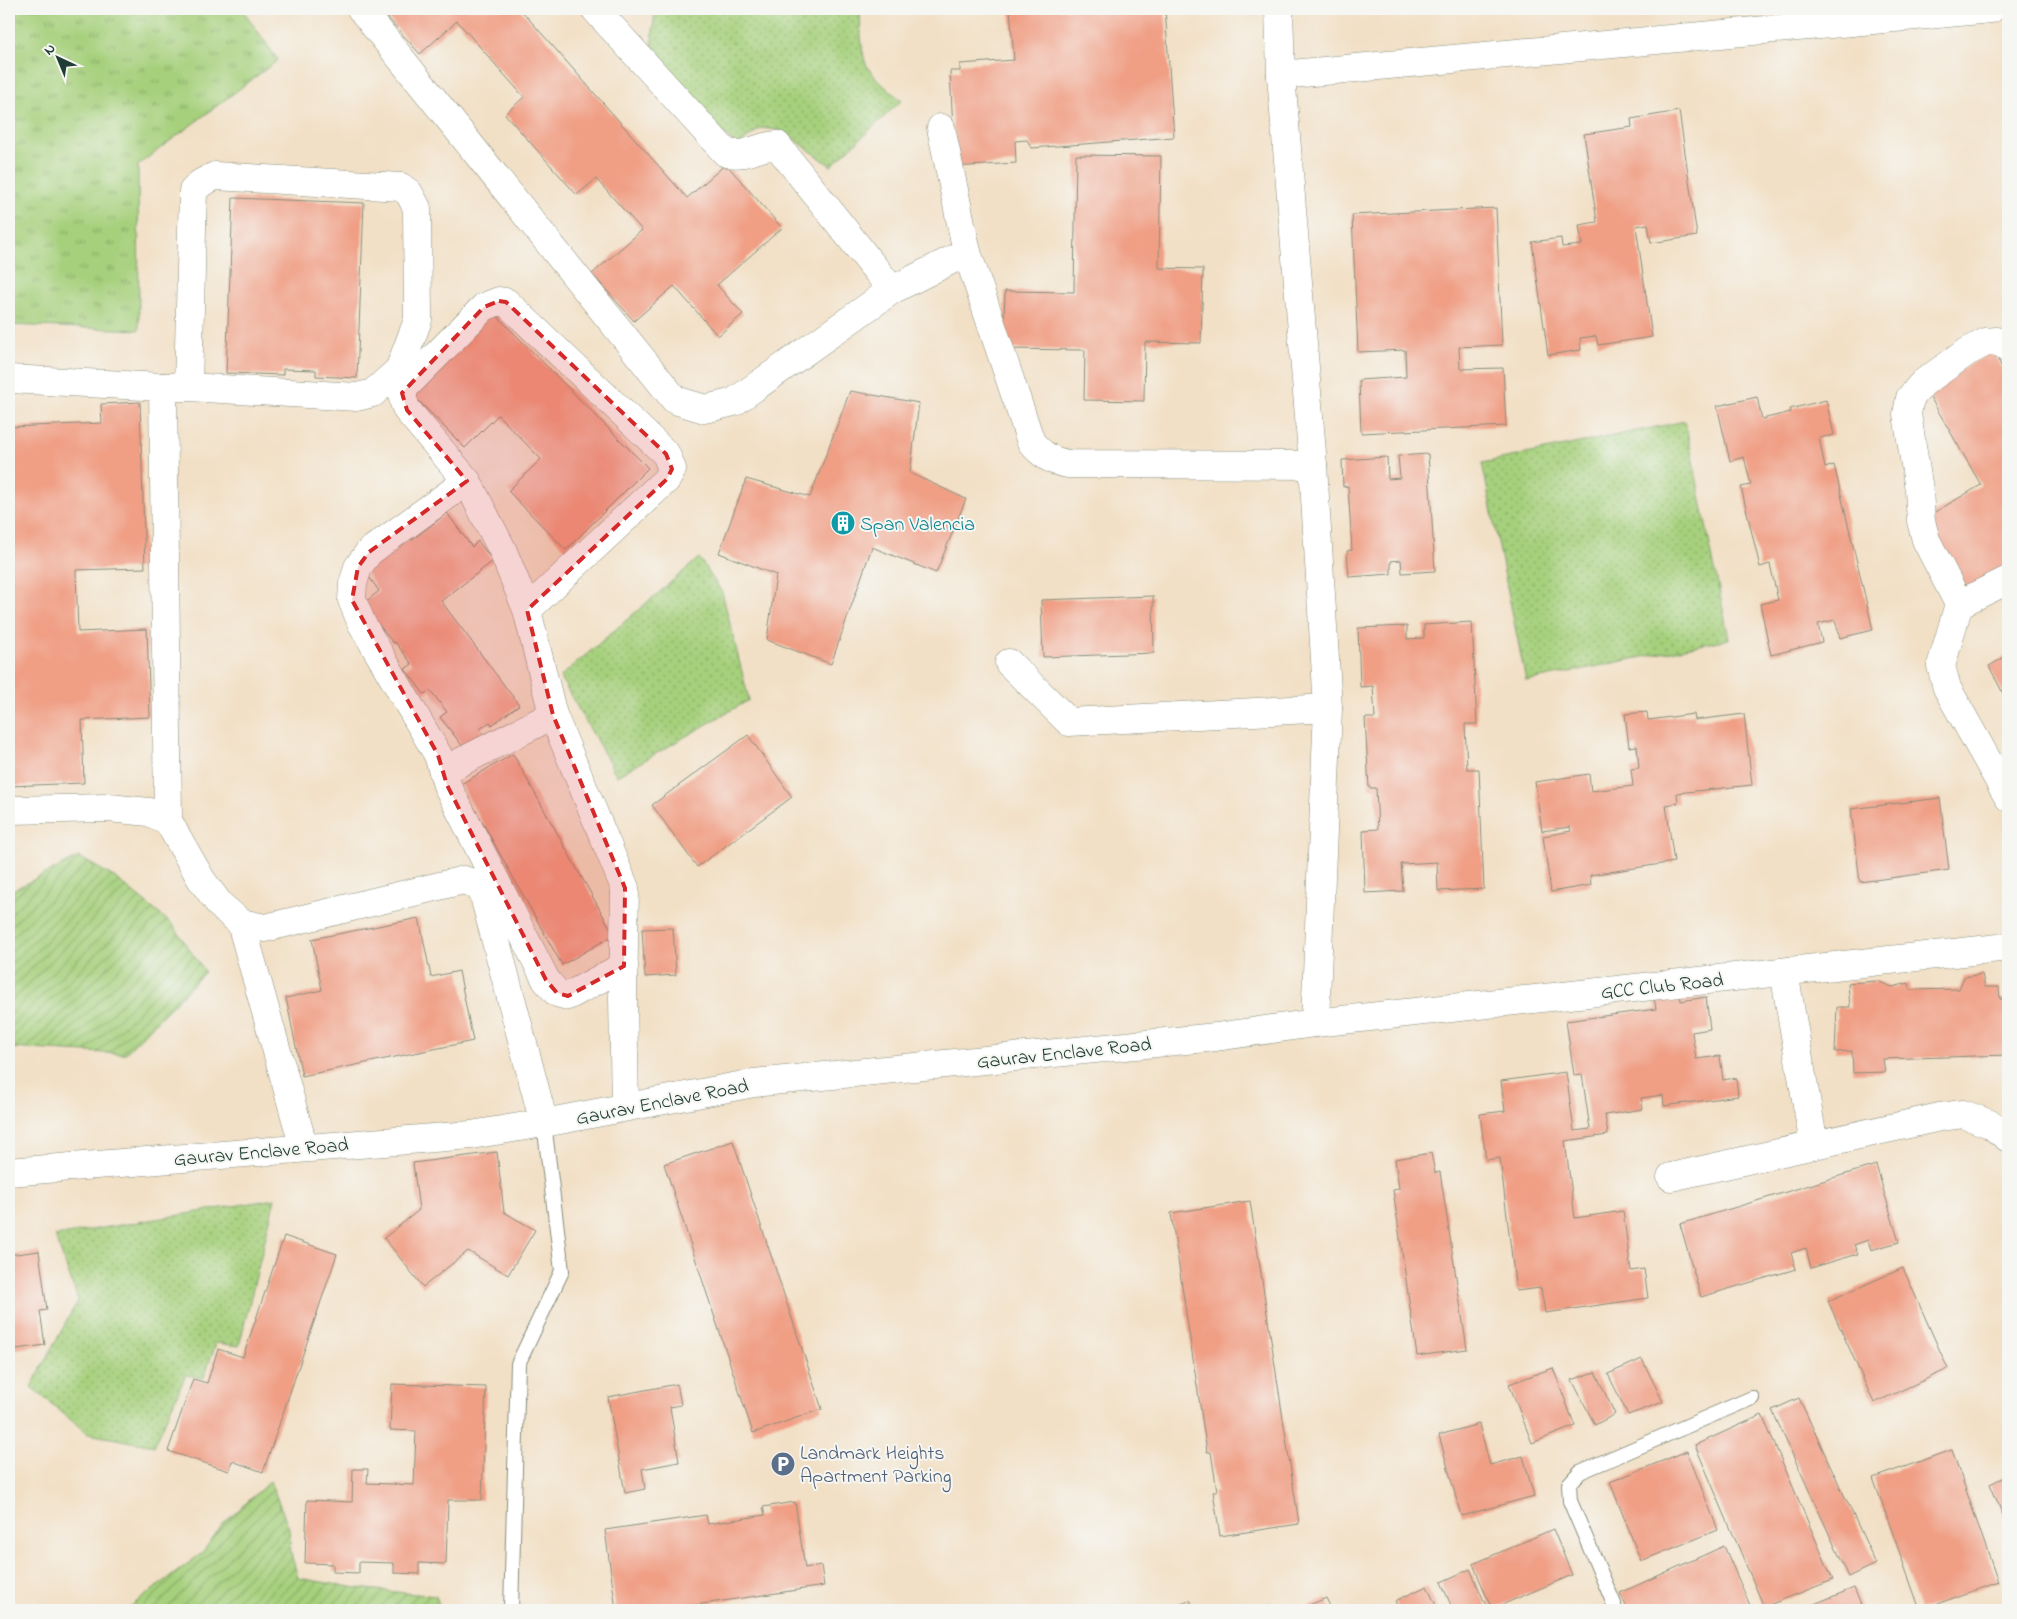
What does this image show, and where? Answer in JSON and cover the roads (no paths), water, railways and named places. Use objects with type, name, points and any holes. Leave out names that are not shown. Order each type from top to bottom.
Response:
[{"type":"street","points":[[361,9],[675,400],[705,409],[734,402],[892,290],[967,252]]},
{"type":"street","points":[[595,9],[726,153],[740,155],[767,146],[777,145],[892,290]]},
{"type":"street","points":[[1279,9],[1281,75],[1313,465],[1328,708],[1315,1023]]},
{"type":"street","points":[[1281,75],[1990,9]]},
{"type":"street","points":[[941,128],[967,252],[1031,442],[1041,454],[1054,462],[1068,464],[1313,465]]},
{"type":"street","points":[[9,379],[176,387],[357,397],[372,393],[399,370],[418,320],[417,208],[409,193],[401,187],[215,176],[201,183],[193,191],[176,387],[168,822]]},
{"type":"street","points":[[527,610],[667,480],[672,469],[666,454],[506,302],[498,301],[484,307],[406,387],[402,394],[403,401],[407,410],[467,481],[502,549],[527,610],[553,715],[625,888],[625,1108]]},
{"type":"street","points":[[2008,349],[1997,341],[1986,342],[1923,383],[1910,398],[1907,414],[1926,540],[1959,604],[1941,666],[1947,688],[2008,797]]},
{"type":"street","points":[[467,481],[369,552],[358,567],[353,584],[352,600],[362,624],[438,755],[448,785],[546,980],[557,993],[568,996],[624,966]]},
{"type":"street","points":[[1959,604],[2008,580]]},
{"type":"street","points":[[1009,664],[1069,722],[1328,708]]},
{"type":"street","points":[[443,771],[553,715]]},
{"type":"street","points":[[9,810],[109,808],[149,812],[168,822],[220,906],[241,923],[265,928],[464,880],[476,885],[484,896],[544,1123]]},
{"type":"street","points":[[241,923],[304,1148]]},
{"type":"street","name":"GCC Club Road","points":[[1315,1023],[2008,947]]},
{"type":"street","points":[[1784,972],[1814,1145]]},
{"type":"street","name":"Gaurav Enclave Road","points":[[9,1172],[470,1135],[544,1123],[754,1083],[1216,1037],[1315,1023]]},
{"type":"street","points":[[1671,1177],[1940,1116],[1963,1114],[1990,1124],[2008,1138]]},
{"type":"lane","points":[[511,1610],[518,1364],[562,1271],[544,1123]]},
{"type":"lane","points":[[1613,1610],[1614,1604],[1570,1501],[1569,1484],[1580,1472],[1752,1398]]},
{"type":"place","name":"Span Valencia","points":[[843,523]]},
{"type":"place","name":"Landmark Heights Apartment Parking","points":[[783,1464]]}]
